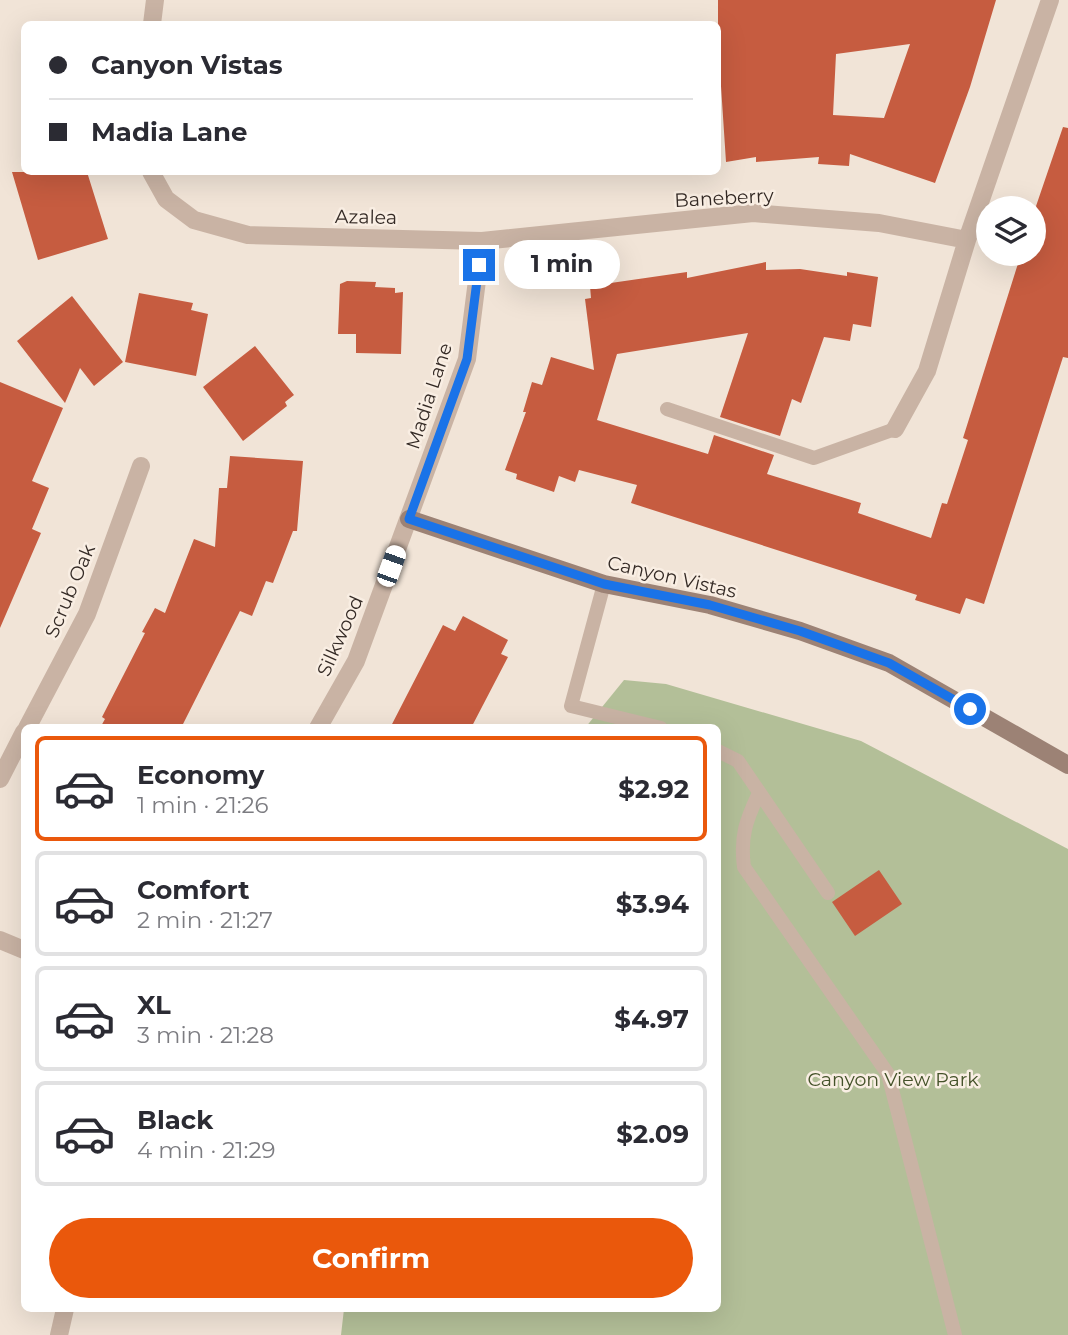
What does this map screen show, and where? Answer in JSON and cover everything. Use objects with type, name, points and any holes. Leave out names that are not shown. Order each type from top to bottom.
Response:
[{"type":"street","points":[[152,21],[155,0]]},
{"type":"street","points":[[895,429],[927,371],[967,240],[1050,0]]},
{"type":"street","name":"Azalea","points":[[153,175],[166,199],[194,220],[248,235],[482,241]]},
{"type":"street","name":"Baneberry","points":[[482,241],[753,213],[879,223],[967,240]]},
{"type":"street","name":"Madia Lane","points":[[409,519],[467,359],[482,241]]},
{"type":"street","name":"Scrub Oak","points":[[29,724],[87,614],[141,466]]},
{"type":"street","name":"Canyon Vistas","points":[[409,519],[604,584],[710,605],[800,631],[889,663],[1068,765]]},
{"type":"street","name":"Silkwood","points":[[320,724],[356,661],[409,519]]},
{"type":"street","name":"Scrub Oak","points":[[0,779],[21,739]]},
{"type":"street","points":[[0,940],[21,949]]},
{"type":"street","points":[[60,1335],[64,1312]]},
{"type":"lane","points":[[667,409],[814,458],[895,429]]},
{"type":"lane","points":[[604,584],[588,635],[571,706],[645,724]]},
{"type":"lane","points":[[721,753],[737,761],[828,893]]},
{"type":"lane","points":[[759,793],[744,825],[741,842],[744,867],[888,1074],[956,1335]]},
{"type":"green space","name":"Canyon View Park","points":[[624,680],[666,684],[861,741],[1068,849],[1068,1335],[341,1335],[344,1312],[721,1312],[721,724],[588,724]]},
{"type":"building","points":[[718,0],[996,0],[970,87],[935,183],[850,154],[849,166],[818,164],[819,157],[756,162],[756,157],[726,162]],"holes":[[[910,44],[884,118],[833,115],[836,54]]]},
{"type":"building","points":[[1063,127],[1068,128],[1068,358],[1063,357],[984,604],[966,598],[960,614],[915,600],[917,595],[631,503],[637,485],[579,470],[575,482],[559,476],[554,492],[516,479],[517,474],[505,470],[526,412],[523,412],[532,382],[542,385],[551,357],[594,370],[585,299],[591,298],[590,286],[687,272],[687,278],[766,262],[766,270],[800,269],[847,276],[847,272],[878,277],[871,327],[853,324],[850,341],[824,337],[801,403],[792,399],[780,436],[720,417],[748,333],[617,354],[597,420],[708,454],[714,435],[774,455],[767,474],[861,503],[858,513],[931,538],[942,503],[947,504],[968,440],[963,438],[1017,266],[1046,266],[1046,196],[1039,196]]},
{"type":"building","points":[[12,172],[21,172],[21,175],[88,175],[108,239],[38,260]]},
{"type":"building","points":[[347,281],[376,282],[375,287],[395,288],[395,293],[403,292],[401,354],[356,353],[356,334],[338,334],[340,284]]},
{"type":"building","points":[[139,293],[193,303],[191,310],[208,314],[196,376],[125,362]]},
{"type":"building","points":[[72,296],[123,362],[94,386],[80,368],[65,403],[17,341]]},
{"type":"building","points":[[255,346],[294,395],[285,402],[287,406],[243,441],[203,387]]},
{"type":"building","points":[[0,382],[63,408],[32,481],[49,488],[32,529],[41,533],[0,628]]},
{"type":"building","points":[[230,456],[303,461],[297,531],[293,531],[273,583],[266,581],[252,616],[240,611],[183,724],[102,724],[105,719],[102,717],[155,608],[165,613],[194,539],[215,547],[219,488],[227,488]]},
{"type":"building","points":[[463,616],[508,640],[501,654],[508,657],[473,724],[392,724],[443,625],[455,631]]},
{"type":"building","points":[[879,870],[902,904],[855,936],[832,902]]},
{"type":"route","points":[[479,265],[467,359],[409,519],[604,584],[710,605],[800,631],[889,663],[970,709]]}]
